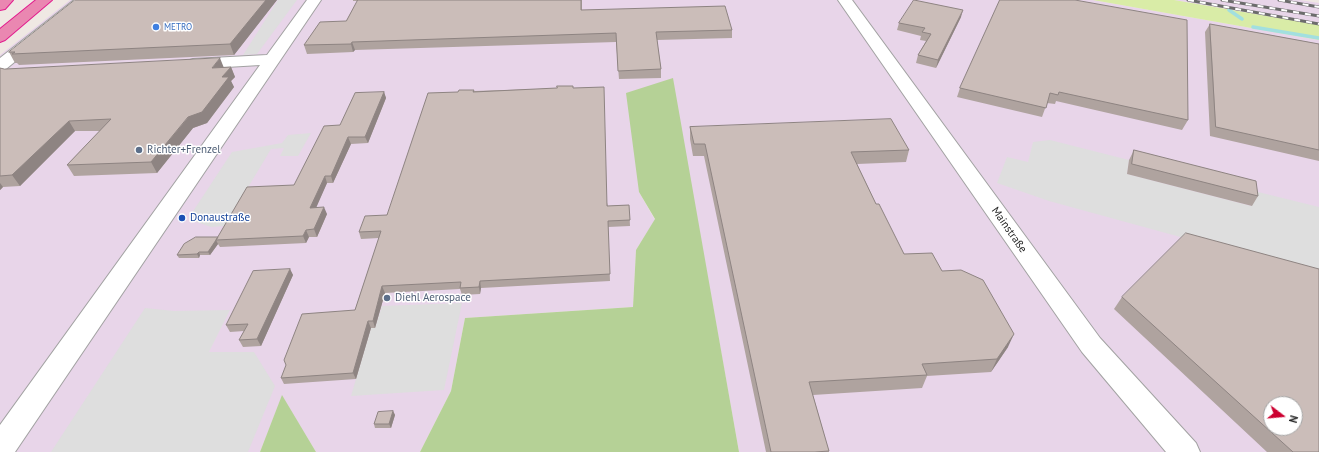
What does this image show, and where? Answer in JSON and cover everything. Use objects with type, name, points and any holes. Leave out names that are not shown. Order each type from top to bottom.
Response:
[{"type":"highway","points":[[0,6],[6,0]]},
{"type":"highway","points":[[0,37],[45,0]]},
{"type":"street","points":[[0,66],[83,0]]},
{"type":"street","points":[[0,448],[314,0]]},
{"type":"street","name":"Mainstraße","points":[[845,0],[1091,345],[1185,452]]},
{"type":"street","points":[[176,65],[271,60]]},
{"type":"street","points":[[0,70],[10,73],[17,72]]},
{"type":"shaded area","points":[[70,0],[1093,0],[1319,40],[1319,452],[739,452],[672,78],[639,192],[655,220],[636,250],[633,307],[465,318],[451,391],[420,452],[316,452],[282,396],[260,452],[0,452],[0,55]]},
{"type":"shaded area","points":[[278,0],[297,0],[257,54],[243,55]]},
{"type":"shaded area","points":[[1174,0],[1300,0],[1319,3],[1319,25]]},
{"type":"shaded area","points":[[311,133],[298,156],[280,156],[284,148],[271,149],[225,226],[211,227],[188,219],[232,152],[282,143],[288,135]]},
{"type":"shaded area","points":[[1050,140],[1129,160],[1127,174],[1251,206],[1250,190],[1319,207],[1319,275],[1049,201],[997,183],[1007,157],[1028,162],[1033,142]]},
{"type":"shaded area","points":[[462,303],[444,390],[351,396],[371,328],[375,328],[382,306]]},
{"type":"shaded area","points":[[145,308],[174,311],[230,310],[209,352],[254,352],[275,386],[248,452],[51,452]]},
{"type":"green space","points":[[1093,0],[1174,0],[1319,25],[1319,40]]},
{"type":"green space","points":[[673,78],[739,452],[420,452],[451,391],[465,318],[633,307],[636,250],[655,219],[639,192],[626,93]]},
{"type":"green space","points":[[282,395],[316,452],[260,452]]},
{"type":"building","name":"METRO","points":[[75,0],[266,0],[230,44],[12,54],[15,52],[9,52]]},
{"type":"building","points":[[358,0],[581,0],[581,10],[725,6],[732,30],[656,32],[661,69],[618,71],[616,33],[304,45],[320,22],[346,21]]},
{"type":"building","points":[[914,0],[963,10],[938,60],[918,55],[931,34],[922,32],[925,28],[899,23]]},
{"type":"building","points":[[1000,0],[1075,0],[1187,20],[1188,120],[1059,92],[1058,95],[1050,93],[1046,108],[960,88]]},
{"type":"building","points":[[1210,24],[1319,44],[1319,150],[1216,127]]},
{"type":"building","points":[[220,58],[212,68],[231,67],[222,77],[229,77],[202,112],[188,117],[151,162],[67,165],[111,119],[69,121],[12,175],[0,176],[0,68]]},
{"type":"building","points":[[557,86],[573,86],[573,88],[604,87],[607,206],[629,205],[630,220],[608,221],[610,274],[480,281],[479,287],[460,288],[461,282],[382,286],[373,321],[368,321],[353,373],[281,378],[286,365],[284,360],[302,314],[355,310],[381,231],[359,232],[365,216],[387,215],[428,93],[458,92],[459,90],[474,90],[473,92],[557,88]]},
{"type":"building","points":[[384,92],[365,137],[348,137],[331,176],[325,176],[310,208],[324,207],[314,229],[306,230],[303,236],[216,240],[247,187],[294,185],[324,126],[340,125],[355,93]]},
{"type":"building","points":[[891,119],[909,150],[851,152],[876,204],[879,204],[904,254],[932,253],[942,271],[961,270],[983,280],[1014,334],[997,359],[922,364],[927,375],[809,382],[829,451],[771,452],[705,144],[694,144],[690,127]]},
{"type":"building","points":[[1134,150],[1256,181],[1258,196],[1132,164]]},
{"type":"building","points":[[1186,233],[1319,269],[1319,452],[1293,452],[1275,436],[1303,436],[1303,396],[1263,396],[1263,425],[1122,297]]},
{"type":"building","points":[[196,237],[218,237],[208,252],[177,255],[184,244]]},
{"type":"building","points":[[290,269],[257,339],[239,340],[248,324],[226,325],[253,271]]},
{"type":"building","points":[[393,411],[389,424],[374,424],[378,412]]},
{"type":"waterway","points":[[1229,10],[1242,19]]},
{"type":"waterway","points":[[1253,27],[1319,38]]},
{"type":"railway","points":[[1188,0],[1319,24]]},
{"type":"railway","points":[[1222,0],[1319,16]]},
{"type":"railway","points":[[1279,0],[1319,7]]},
{"type":"place","name":"METRO","points":[[156,27]]},
{"type":"place","name":"Richter+Frenzel","points":[[139,150]]},
{"type":"place","name":"Donaustraße","points":[[182,218]]},
{"type":"place","name":"Diehl Aerospace","points":[[387,298]]}]
